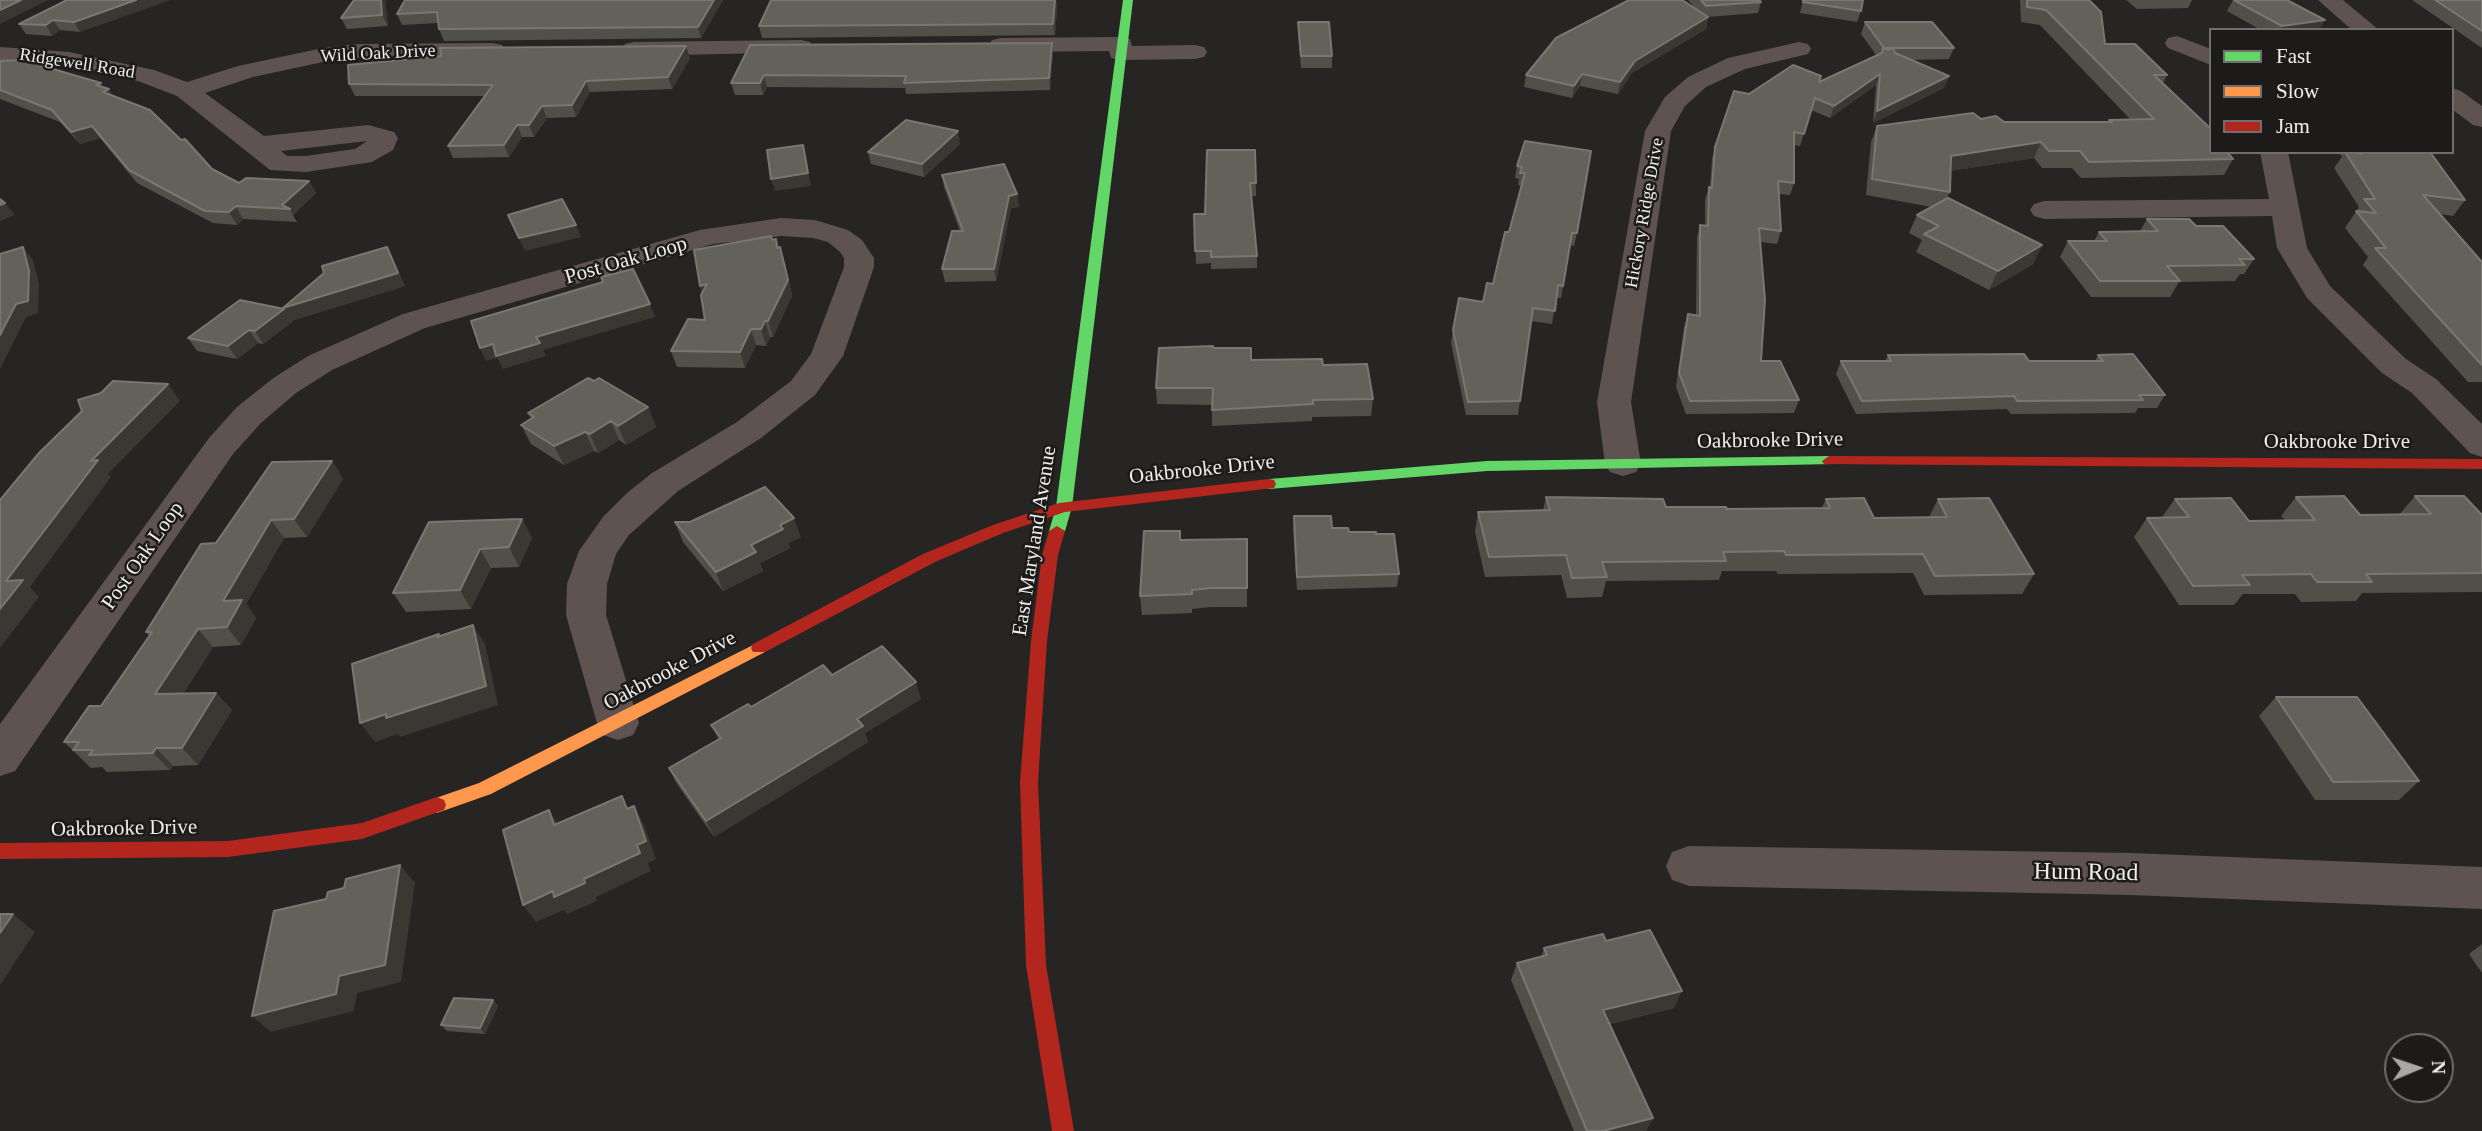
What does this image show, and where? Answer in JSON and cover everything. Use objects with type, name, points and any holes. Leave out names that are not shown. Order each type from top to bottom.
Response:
[{"type":"street","name":"East Maryland Avenue","points":[[1063,1131],[1036,965],[1029,782],[1039,641],[1050,555],[1064,507],[1128,0]]},
{"type":"street","points":[[2329,0],[2364,28]]},
{"type":"street","name":"Ridgewell Road","points":[[3,41],[69,59],[145,75],[186,91],[258,145]]},
{"type":"street","points":[[2177,43],[2209,57]]},
{"type":"street","points":[[982,46],[1195,52]]},
{"type":"street","points":[[609,49],[830,47]]},
{"type":"street","name":"Hickory Ridge Drive","points":[[1623,464],[1615,402],[1658,131],[1674,102],[1697,82],[1737,63],[1762,55],[1798,49]]},
{"type":"street","name":"Wild Oak Drive","points":[[186,91],[247,71],[323,55],[360,51],[512,50]]},
{"type":"street","points":[[2454,98],[2482,119]]},
{"type":"street","points":[[2274,154],[2292,248],[2318,291],[2476,457]]},
{"type":"street","points":[[2044,210],[2284,207]]},
{"type":"street","name":"Post Oak Loop","points":[[0,758],[221,446],[249,415],[284,386],[320,363],[414,321],[710,236],[781,227],[815,229],[838,236],[852,246],[859,258],[859,267],[827,356],[803,388],[759,422],[665,482],[616,526],[598,551],[587,584],[586,615],[618,723]]},
{"type":"street","name":"Oakbrooke Drive","points":[[0,851],[228,849],[362,831],[485,789],[618,723],[929,558],[998,529],[1064,507],[1270,484],[1487,466],[1889,460],[2476,457]]},
{"type":"street","name":"Hum Road","points":[[1689,866],[2131,874],[2482,888]]},
{"type":"building","points":[[0,0],[21,0],[0,10]]},
{"type":"building","points":[[67,0],[136,0],[74,22],[53,20],[46,25],[19,24]]},
{"type":"building","points":[[354,0],[381,0],[382,15],[341,18]]},
{"type":"building","points":[[405,0],[714,0],[698,27],[439,29],[437,12],[397,14]]},
{"type":"building","points":[[771,0],[1055,0],[1053,24],[759,26]]},
{"type":"building","points":[[1629,0],[1682,0],[1708,17],[1635,61],[1620,82],[1582,74],[1574,86],[1526,75],[1556,38]]},
{"type":"building","points":[[1701,0],[1759,0],[1761,2],[1706,6]]},
{"type":"building","points":[[1803,0],[1863,0],[1861,11]]},
{"type":"building","points":[[2027,0],[2089,0],[2101,12],[2105,44],[2135,44],[2167,75],[2154,75],[2209,127],[2209,154],[2229,154],[2233,159],[2089,162],[2080,151],[2049,151],[2041,142],[1951,156],[1950,192],[1872,179],[1877,126],[1973,113],[1981,119],[1996,116],[2004,122],[2112,122],[2109,120],[2154,119],[2046,10],[2027,7]]},
{"type":"building","points":[[2234,0],[2287,0],[2325,20],[2282,26]]},
{"type":"building","points":[[2435,0],[2482,0],[2482,31]]},
{"type":"building","points":[[1298,22],[1329,22],[1332,56],[1301,56]]},
{"type":"building","points":[[1865,22],[1932,22],[1954,48],[1884,48]]},
{"type":"building","points":[[1052,43],[1049,78],[904,83],[906,76],[764,75],[760,83],[731,83],[750,45]]},
{"type":"building","points":[[686,46],[668,77],[586,81],[572,105],[542,106],[529,125],[517,125],[504,145],[448,146],[493,85],[349,84],[348,65],[441,56],[440,48]]},
{"type":"building","points":[[1883,48],[1893,48],[1895,53],[1949,76],[1877,111],[1880,74],[1834,106],[1815,98],[1804,134],[1794,132],[1794,183],[1778,181],[1781,231],[1759,228],[1765,300],[1761,361],[1780,361],[1799,400],[1690,401],[1679,373],[1688,314],[1700,316],[1700,225],[1708,226],[1709,187],[1712,188],[1715,147],[1734,91],[1749,94],[1793,65],[1821,76],[1819,82],[1882,53]]},
{"type":"building","points":[[22,60],[101,83],[96,85],[109,89],[103,92],[150,110],[181,140],[185,139],[212,169],[239,183],[246,178],[309,181],[282,205],[290,209],[236,206],[229,212],[205,211],[129,170],[92,126],[71,132],[52,110],[0,90],[0,61]]},
{"type":"building","points":[[906,120],[958,131],[922,164],[868,152]]},
{"type":"building","points":[[1525,141],[1591,151],[1577,233],[1572,233],[1563,286],[1558,285],[1555,311],[1533,308],[1520,401],[1468,402],[1453,330],[1459,298],[1483,302],[1487,283],[1493,284],[1505,232],[1509,232],[1525,173],[1520,173],[1522,167],[1517,166]]},
{"type":"building","points":[[803,145],[808,173],[771,179],[767,150]]},
{"type":"building","points":[[1207,150],[1255,150],[1256,183],[1250,183],[1257,256],[1211,257],[1211,251],[1195,251],[1194,214],[1205,214]]},
{"type":"building","points":[[2346,154],[2431,154],[2465,200],[2423,195],[2482,262],[2482,365],[2375,248],[2386,248],[2356,211],[2376,213],[2364,199],[2375,199]]},
{"type":"building","points":[[1004,164],[1017,194],[1009,196],[994,269],[942,269],[952,231],[963,231],[942,175]]},
{"type":"building","points":[[1948,198],[2042,245],[1998,271],[1924,234],[1939,226],[1917,215]]},
{"type":"building","points":[[562,199],[576,225],[519,238],[508,215]]},
{"type":"building","points":[[2147,219],[2189,219],[2196,226],[2223,226],[2254,259],[2239,259],[2245,265],[2167,266],[2180,281],[2100,281],[2068,241],[2107,241],[2099,232],[2158,231]]},
{"type":"building","points":[[771,236],[772,240],[776,239],[777,248],[780,247],[788,280],[768,321],[765,321],[761,329],[751,329],[740,352],[671,351],[688,319],[705,320],[701,295],[707,284],[700,286],[694,250]]},
{"type":"building","points":[[23,247],[29,271],[28,301],[16,304],[0,335],[0,254]]},
{"type":"building","points":[[387,247],[398,273],[283,308],[324,273],[322,266]]},
{"type":"building","points":[[633,269],[650,304],[536,337],[540,343],[496,356],[493,344],[480,348],[471,321],[603,282],[601,277]]},
{"type":"building","points":[[240,300],[284,309],[255,331],[249,330],[228,346],[188,338]]},
{"type":"building","points":[[1159,348],[1251,348],[1251,360],[1322,359],[1323,365],[1367,364],[1373,399],[1313,400],[1313,404],[1212,410],[1213,388],[1156,388]]},
{"type":"building","points":[[2024,354],[2029,361],[2103,361],[2098,355],[2133,354],[2165,395],[2139,395],[2143,400],[2017,401],[2014,396],[1862,401],[1841,361],[1891,361],[1888,355]]},
{"type":"building","points":[[588,378],[594,381],[599,378],[648,407],[618,426],[611,421],[590,434],[585,432],[554,446],[521,425],[534,417],[528,413]]},
{"type":"building","points":[[113,381],[168,384],[91,461],[98,460],[6,581],[23,580],[0,609],[0,500],[39,453],[82,411],[78,400],[101,393]]},
{"type":"building","points":[[332,461],[294,519],[271,520],[223,601],[242,600],[227,627],[198,629],[155,694],[216,693],[182,748],[156,748],[153,753],[89,755],[93,750],[73,750],[79,742],[64,742],[89,706],[101,706],[152,632],[146,632],[201,544],[216,543],[272,462]]},
{"type":"building","points":[[765,487],[794,518],[780,525],[783,529],[751,545],[756,552],[716,572],[675,522],[690,522]]},
{"type":"building","points":[[2344,496],[2360,515],[2431,514],[2415,496],[2464,496],[2482,515],[2482,573],[2366,574],[2372,582],[2317,582],[2311,574],[2242,575],[2250,585],[2193,586],[2147,518],[2189,517],[2175,499],[2231,498],[2249,521],[2315,520],[2296,497]]},
{"type":"building","points":[[1546,497],[1663,499],[1666,507],[1727,509],[1830,508],[1826,499],[1864,498],[1874,518],[1947,517],[1938,499],[1989,498],[2034,574],[1935,576],[1923,554],[1786,555],[1784,551],[1723,552],[1726,561],[1602,562],[1607,577],[1572,578],[1566,555],[1489,557],[1478,512],[1550,510]]},
{"type":"building","points":[[1294,516],[1331,516],[1332,528],[1348,528],[1349,532],[1394,534],[1399,574],[1297,577]]},
{"type":"building","points":[[522,519],[509,547],[480,549],[460,590],[393,593],[429,522]]},
{"type":"building","points":[[1144,531],[1180,531],[1180,540],[1247,539],[1247,588],[1210,588],[1192,590],[1192,594],[1140,596]]},
{"type":"building","points":[[473,625],[486,686],[386,718],[386,714],[360,723],[352,664]]},
{"type":"building","points":[[882,646],[916,682],[857,719],[863,726],[706,821],[669,768],[721,738],[711,725],[748,704],[751,707],[823,665],[832,675]]},
{"type":"building","points":[[2276,697],[2357,697],[2419,781],[2333,782]]},
{"type":"building","points":[[622,796],[627,809],[634,806],[646,841],[637,845],[640,853],[584,879],[585,883],[554,897],[553,891],[523,905],[503,830],[549,810],[554,825]]},
{"type":"building","points":[[400,865],[385,965],[339,976],[336,994],[252,1016],[274,911],[326,899],[328,892],[344,888],[346,879]]},
{"type":"building","points":[[0,914],[13,914],[0,933]]},
{"type":"building","points":[[1650,930],[1682,991],[1603,1010],[1653,1118],[1603,1131],[1587,1131],[1517,963],[1547,955],[1544,948],[1603,934],[1606,941]]},
{"type":"building","points":[[454,998],[493,1000],[480,1028],[441,1025]]},
{"type":"traffic: fast","points":[[1057,531],[1064,507],[1128,0]]},
{"type":"traffic: fast","points":[[1269,484],[1487,466],[1829,461]]},
{"type":"traffic: slow","points":[[437,805],[485,789],[759,648]]},
{"type":"traffic: jam","points":[[1829,461],[2482,464]]},
{"type":"traffic: jam","points":[[759,648],[929,558],[998,529],[1064,507],[1269,484]]},
{"type":"traffic: jam","points":[[1057,531],[1050,555],[1039,641],[1029,782],[1036,965],[1063,1131]]},
{"type":"traffic: jam","points":[[0,851],[228,849],[362,831],[437,805]]}]
